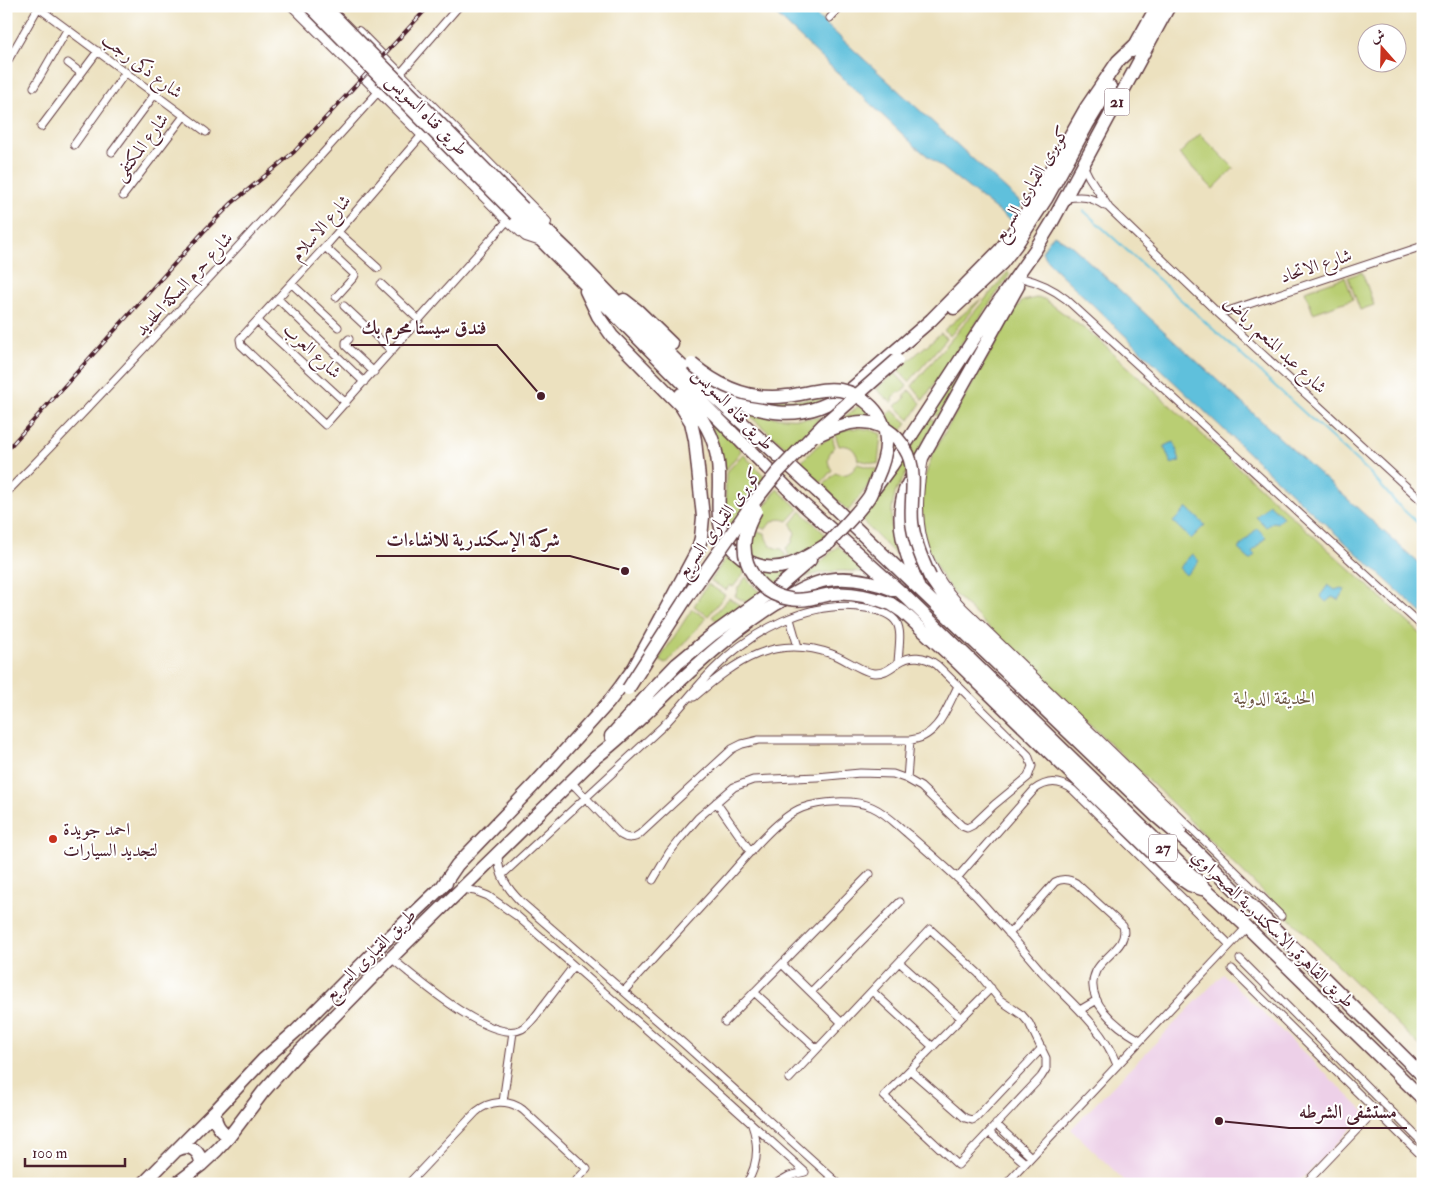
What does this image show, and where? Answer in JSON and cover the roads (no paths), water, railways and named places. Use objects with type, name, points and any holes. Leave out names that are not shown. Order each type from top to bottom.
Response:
[{"type":"highway","points":[[310,6],[516,214]]},
{"type":"highway","points":[[324,6],[516,214]]},
{"type":"highway","name":"كوبرى القبارى السريع","points":[[442,887],[579,748],[612,710],[628,689],[688,595],[762,491],[838,410],[982,284],[1002,264],[1046,200],[1087,125],[1157,6]]},
{"type":"highway","name":"21","points":[[1066,198],[1169,6]]},
{"type":"highway","points":[[703,387],[743,405],[780,413],[810,411],[824,407],[844,395],[931,320],[1000,250],[1029,209],[1086,108],[1118,61],[1136,44]]},
{"type":"highway","name":"كوبرى القبارى السريع","points":[[596,756],[612,734],[677,664],[692,650],[781,585],[828,543],[870,496],[992,311],[1035,250],[1066,198]]},
{"type":"highway","name":"طريق قناه السويس","points":[[516,214],[582,283],[804,505],[905,596]]},
{"type":"highway","name":"طريق قناه السويس","points":[[516,214],[569,252],[703,387],[817,491],[920,590]]},
{"type":"highway","points":[[920,590],[902,541],[900,510],[904,493],[1022,278],[1035,250]]},
{"type":"highway","points":[[442,887],[457,865],[570,746],[622,686],[634,668],[674,594],[698,549],[701,538],[703,517],[695,440],[691,422],[681,406],[612,336],[598,316],[582,283]]},
{"type":"highway","points":[[607,291],[638,311],[702,373],[736,391],[761,396],[780,397],[839,390],[856,395],[864,400],[882,421],[886,439],[882,464],[870,496]]},
{"type":"highway","points":[[593,305],[696,410],[708,430],[713,440],[720,474],[720,524],[725,538],[737,554],[753,564],[781,567],[798,561],[828,543]]},
{"type":"highway","points":[[808,440],[838,425],[864,422],[874,423],[885,428],[901,442],[910,460],[913,477],[912,523],[921,555],[926,570],[948,603],[1165,811],[1185,840]]},
{"type":"highway","points":[[762,491],[760,503],[748,526],[744,543],[749,568],[762,586],[775,595],[789,599],[804,600],[833,594],[843,594],[863,595],[892,604],[955,660],[1174,874],[1196,888],[1206,890]]},
{"type":"highway","points":[[596,756],[619,738],[706,658],[759,615],[795,592],[822,582],[851,578],[884,586],[905,596]]},
{"type":"highway","name":"طريق القاهرة, الاسكندرية الصحراوي","points":[[920,590],[1156,816],[1276,921],[1423,1076]]},
{"type":"highway","name":"طريق القاهرة, الاسكندرية الصحراوي","points":[[905,596],[1423,1099]]},
{"type":"highway","name":"طريق القبارى السريع","points":[[176,1184],[201,1165],[229,1137],[276,1077],[391,958],[596,756]]},
{"type":"highway","name":"طريق القبارى السريع","points":[[143,1184],[263,1060],[296,1031],[377,949],[442,887]]},
{"type":"highway","points":[[215,1111],[217,1124],[222,1132],[229,1137]]},
{"type":"highway","points":[[177,1150],[181,1147],[192,1148],[199,1155],[201,1165]]},
{"type":"street","name":"طريق قناه السويس","points":[[293,6],[422,135],[516,214]]},
{"type":"street","name":"طريق قناه السويس","points":[[331,6],[557,232],[569,252]]},
{"type":"street","points":[[400,74],[460,6]]},
{"type":"street","points":[[830,18],[841,6]]},
{"type":"street","points":[[7,62],[37,7]]},
{"type":"street","name":"شارع ذكى رجب","points":[[37,7],[206,132]]},
{"type":"street","points":[[34,88],[67,30]]},
{"type":"street","points":[[41,127],[98,51]]},
{"type":"street","points":[[68,63],[81,73]]},
{"type":"street","points":[[74,144],[126,72]]},
{"type":"street","name":"شارع حرم السكة الحديد","points":[[6,493],[187,303],[379,91]]},
{"type":"street","points":[[112,152],[155,94]]},
{"type":"street","name":"شارع المكتفى","points":[[123,196],[184,116]]},
{"type":"street","name":"شارع الاسلام","points":[[346,403],[326,425],[241,345],[240,339],[278,300],[422,135]]},
{"type":"street","name":"شارع عبد المنعم رياض","points":[[1083,165],[1108,208]]},
{"type":"street","name":"شارع عبد المنعم رياض","points":[[1066,198],[1090,197],[1108,208],[1219,314],[1423,502]]},
{"type":"street","points":[[346,403],[516,214]]},
{"type":"street","points":[[338,232],[378,268]]},
{"type":"street","name":"شارع الاتحاد","points":[[1219,314],[1423,246]]},
{"type":"street","points":[[325,247],[355,274],[336,296]]},
{"type":"street","points":[[1022,278],[1042,284],[1066,299],[1423,627]]},
{"type":"street","points":[[292,284],[338,326]]},
{"type":"street","points":[[381,284],[419,320]]},
{"type":"street","points":[[278,300],[364,382]]},
{"type":"street","points":[[344,306],[392,351]]},
{"type":"street","name":"شارع العرب","points":[[257,321],[346,403]]},
{"type":"street","points":[[349,339],[346,342],[346,346],[374,372]]},
{"type":"street","points":[[927,448],[919,492],[919,520],[925,547],[933,567],[944,586],[963,607],[1199,834],[1276,921]]},
{"type":"street","points":[[502,876],[662,727],[712,670],[730,654],[764,631],[790,618],[810,611],[832,607],[861,607],[878,610],[894,618],[898,624],[900,630],[898,663]]},
{"type":"street","points":[[790,618],[798,647]]},
{"type":"street","points":[[653,880],[669,853],[698,818],[739,784],[760,778],[893,774],[921,786],[962,826],[967,828],[973,826],[1025,779],[1030,774],[1032,766],[1028,755],[937,665],[929,660],[915,657],[906,659],[886,671],[870,673],[831,654],[798,647],[777,648],[747,658],[728,669],[694,697],[692,698],[691,696]]},
{"type":"street","points":[[571,782],[621,835],[627,838],[634,838],[732,749],[742,744],[759,740],[910,740],[921,738],[933,731],[958,686]]},
{"type":"street","points":[[907,779],[910,740]]},
{"type":"street","points":[[957,878],[1034,790],[1050,782],[1063,784],[1074,790],[1230,945]]},
{"type":"street","points":[[716,802],[751,852]]},
{"type":"street","points":[[624,991],[782,820],[795,811],[817,804],[855,802],[884,814],[923,846],[992,913],[1008,934],[1080,1010],[1104,1039],[1117,1065]]},
{"type":"street","points":[[498,854],[498,866],[502,876],[508,887],[521,902],[624,991],[839,1184]]},
{"type":"street","points":[[725,1022],[870,874]]},
{"type":"street","points":[[1008,934],[1055,882],[1068,879],[1076,883],[1121,924],[1124,929],[1122,941],[1096,971],[1093,987],[1097,1000],[1112,1020],[1140,1040]]},
{"type":"street","points":[[462,889],[475,891],[494,899],[533,930],[805,1172],[789,1176],[775,1184]]},
{"type":"street","points":[[811,992],[900,902]]},
{"type":"street","points":[[1006,1184],[1247,927]]},
{"type":"street","points":[[789,1079],[930,929],[979,974],[991,988],[1000,1000],[1025,1018],[1032,1027],[1047,1062],[1044,1073],[958,1165],[884,1096],[991,988]]},
{"type":"street","points":[[391,958],[437,995],[458,1009],[500,1030],[513,1032],[529,1024],[573,967]]},
{"type":"street","points":[[1240,959],[1423,1143]]},
{"type":"street","points":[[899,962],[961,1018]]},
{"type":"street","points":[[782,964],[842,1023]]},
{"type":"street","points":[[1232,969],[1423,1157]]},
{"type":"street","points":[[872,991],[932,1047]]},
{"type":"street","points":[[754,992],[817,1049]]},
{"type":"street","points":[[1080,1010],[1097,1000]]},
{"type":"street","points":[[503,1102],[513,1032]]},
{"type":"street","points":[[910,1070],[965,1118],[972,1120],[1042,1048]]},
{"type":"street","points":[[408,1184],[480,1108],[491,1103],[503,1102],[523,1110],[587,1169],[573,1184]]},
{"type":"street","points":[[1305,1184],[1370,1116],[1386,1107]]},
{"type":"street","points":[[746,1184],[752,1172],[757,1153],[757,1143],[752,1124]]},
{"type":"street","points":[[996,1124],[1031,1157]]},
{"type":"street","points":[[989,1132],[1025,1163]]},
{"type":"water","points":[[767,6],[806,6],[1022,204],[1014,221],[1007,218],[915,146]]},
{"type":"water","points":[[1054,235],[1072,246],[1423,567],[1423,614],[1262,466],[1051,265],[1042,252]]},
{"type":"water","points":[[1174,442],[1180,461],[1171,464],[1164,446]]},
{"type":"water","points":[[1269,504],[1283,517],[1277,523],[1273,522],[1266,527],[1256,517]]},
{"type":"water","points":[[1187,508],[1205,525],[1191,539],[1173,522]]},
{"type":"water","points":[[1257,528],[1266,537],[1252,552],[1255,555],[1250,560],[1238,549]]},
{"type":"water","points":[[1192,554],[1199,561],[1186,575],[1179,568]]},
{"type":"water","points":[[1328,585],[1335,590],[1341,588],[1345,590],[1339,600],[1332,597],[1326,602],[1320,596]]},
{"type":"waterway","points":[[1084,211],[1369,472],[1397,504],[1423,528]]},
{"type":"railway","points":[[6,451],[205,230],[232,203],[294,152],[429,6]]},
{"type":"place","name":"فندق سيستا محرم بك","points":[[541,396]]},
{"type":"place","name":"شركة الإسكندرية للانشاءات","points":[[625,571]]},
{"type":"place","name":"احمد جويدة لتجديد السيارات","points":[[53,839]]},
{"type":"place","name":"مستشفى الشرطه","points":[[1219,1121]]},
{"type":"park label","name":"الحديقة الدولية","points":[[1274,698]]}]
